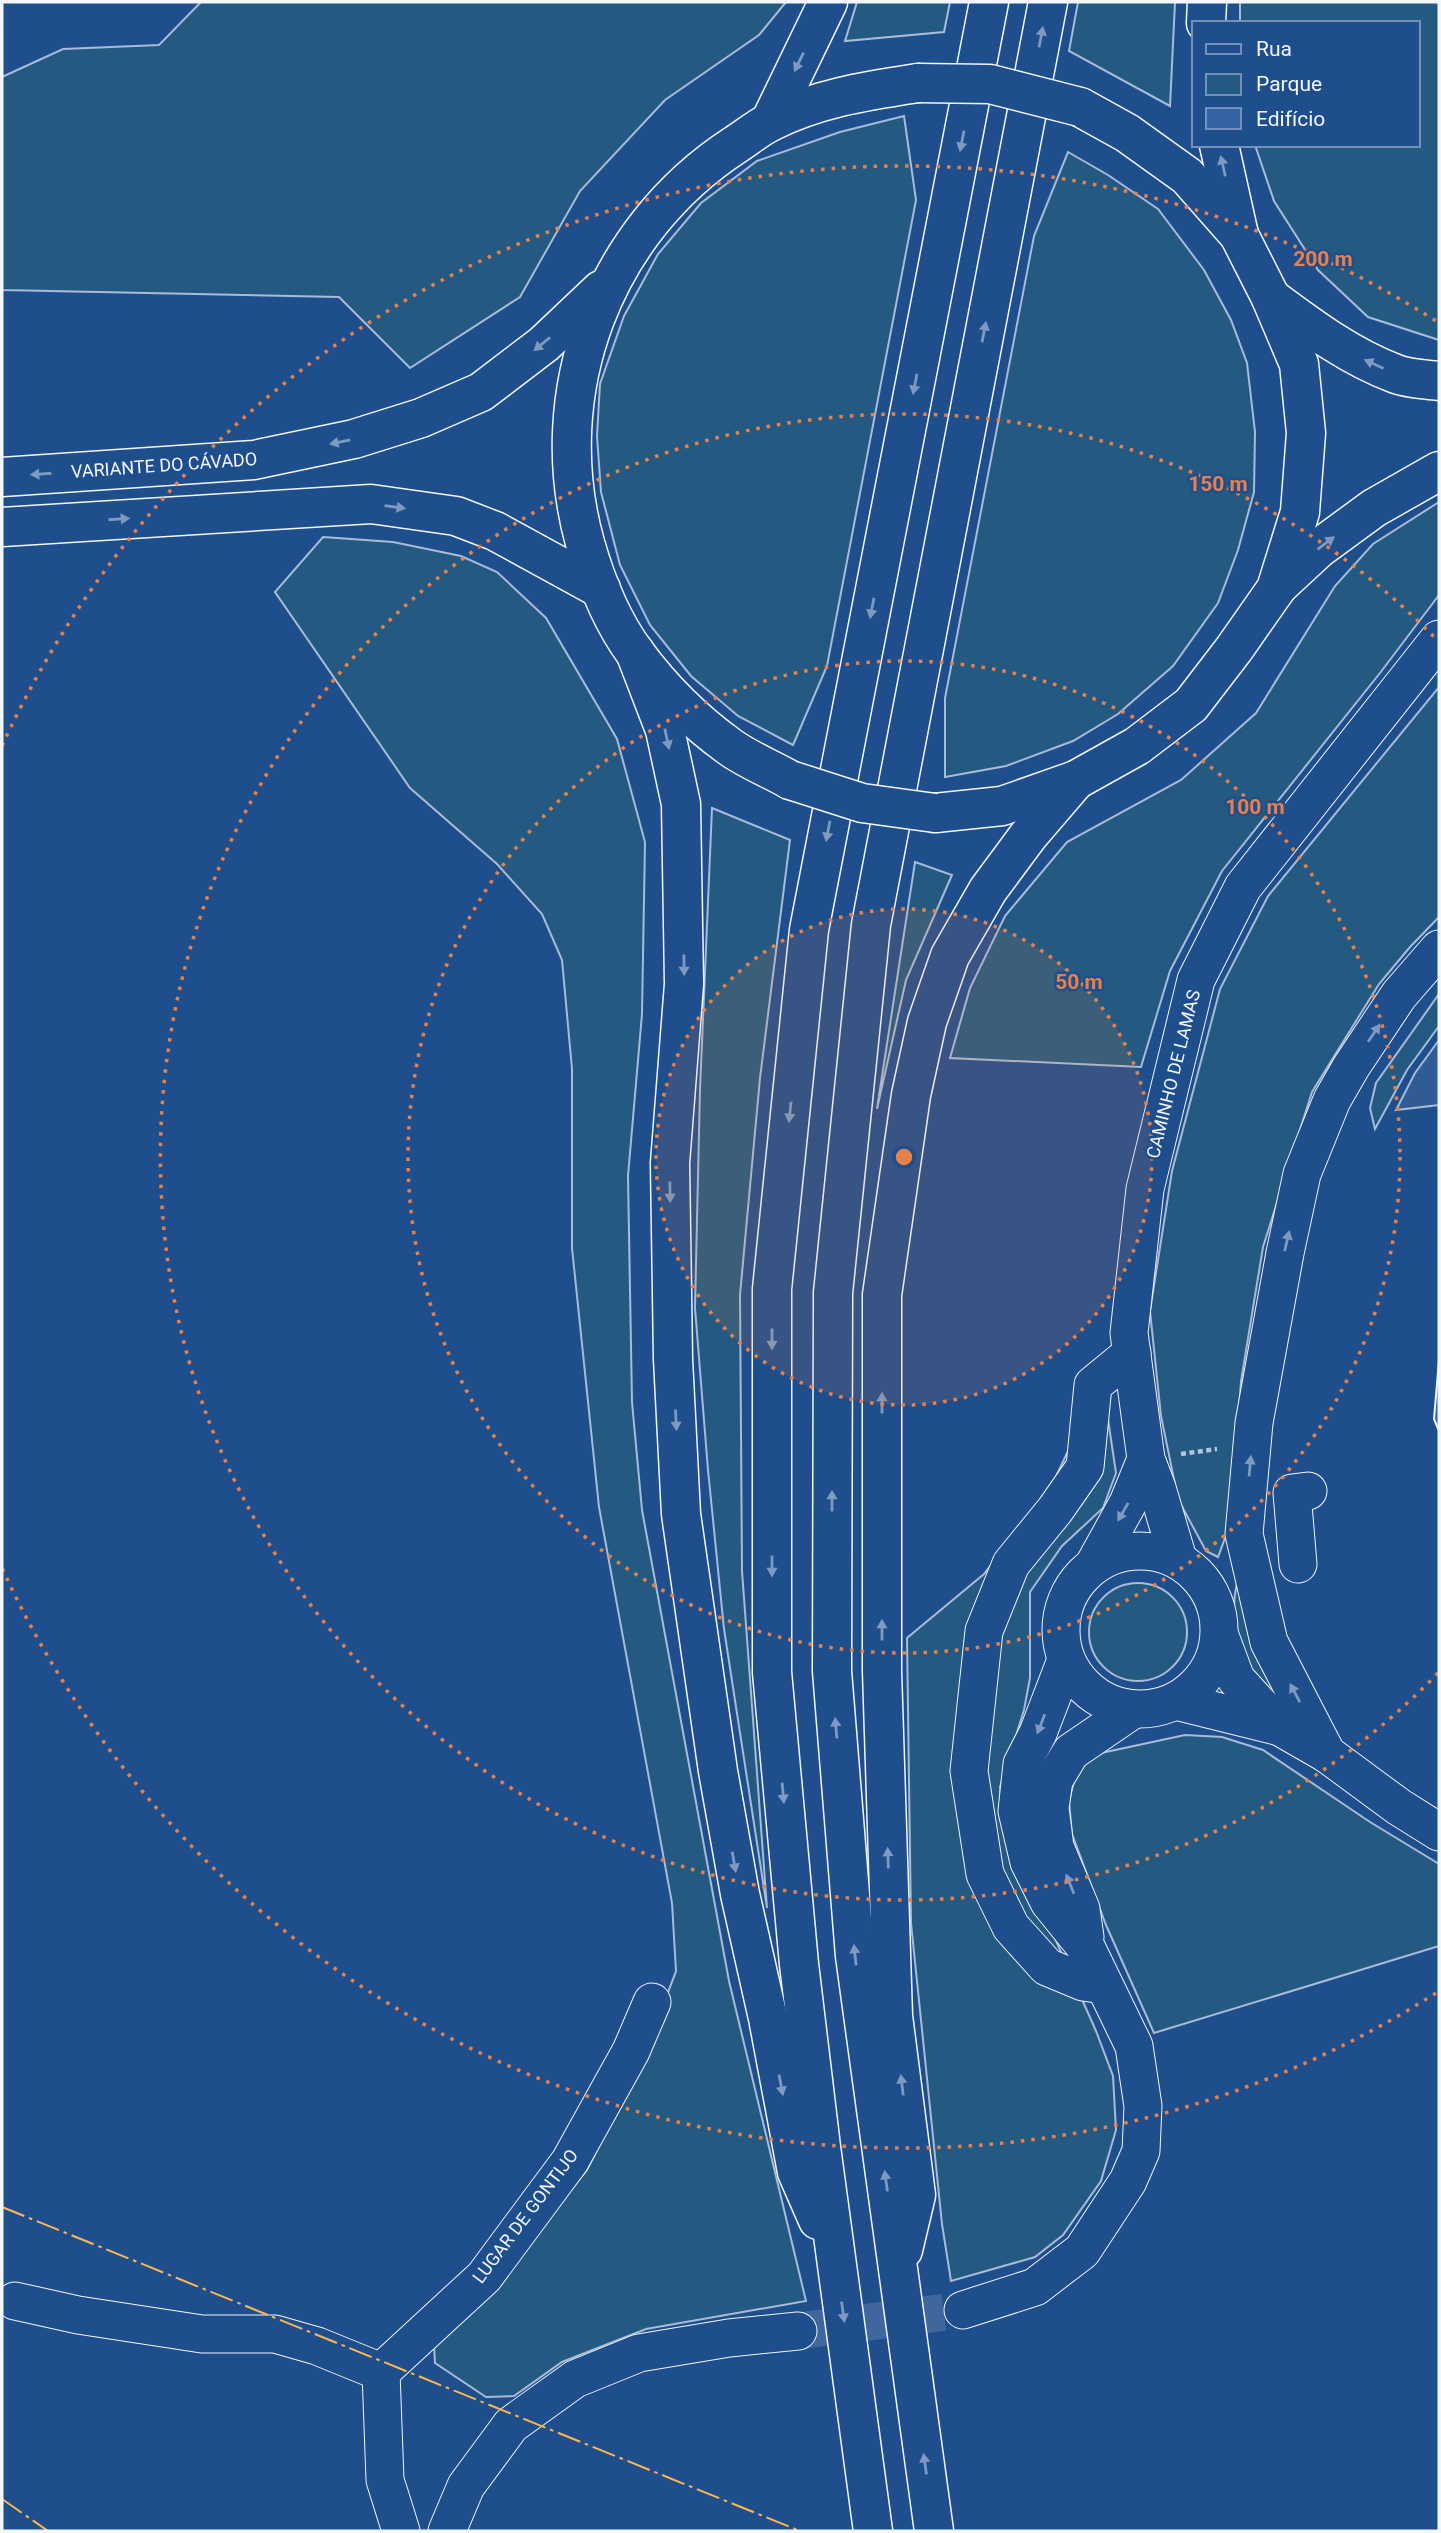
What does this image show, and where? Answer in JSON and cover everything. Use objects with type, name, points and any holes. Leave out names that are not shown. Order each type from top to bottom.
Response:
[{"type":"main road","points":[[770,122],[828,2]]},
{"type":"main road","points":[[873,2531],[799,1965],[772,1672],[772,1289],[809,930],[989,2]]},
{"type":"main road","points":[[934,2531],[855,1956],[832,1671],[832,1293],[871,925],[1048,2]]},
{"type":"main road","points":[[1206,21],[1207,2]]},
{"type":"main road","points":[[836,2260],[797,2172],[768,2018],[740,1894],[718,1771],[681,1514],[673,1359],[670,1163],[684,984],[681,804],[666,730],[635,652],[601,589],[578,519],[572,470],[572,422],[578,373],[592,326],[610,281],[652,218],[706,164],[770,122],[842,95],[918,83],[990,84],[1080,107],[1127,133],[1187,176],[1239,235]]},
{"type":"main road","points":[[1219,147],[1239,235],[1271,298],[1299,364],[1306,433],[1300,512],[1276,589]]},
{"type":"main road","name":"VARIANTE DO CÁVADO","points":[[2,477],[254,460],[354,439],[421,418],[481,392],[544,344],[610,281]]},
{"type":"main road","points":[[1271,298],[1320,334],[1365,360],[1399,375],[1439,381]]},
{"type":"main road","points":[[635,652],[679,704],[731,747],[790,780],[862,803],[935,813],[1002,806],[1076,780],[1138,746],[1191,705],[1276,589],[1318,549],[1374,508],[1439,471]]},
{"type":"main road","points":[[2,527],[371,504],[456,516],[495,531],[601,589]]},
{"type":"main road","points":[[898,2272],[916,2195],[893,2016],[882,1671],[882,1295],[911,1095],[927,1022],[950,956],[988,890],[1028,836],[1076,780]]},
{"type":"street","name":"CAMINHO DE LAMAS","points":[[1178,1559],[1157,1488],[1161,1457],[1129,1334],[1145,1189],[1196,981],[1243,887],[1439,639]]},
{"type":"street","points":[[1327,1754],[1269,1642],[1244,1534],[1254,1423],[1302,1174],[1332,1100],[1351,1067],[1399,995],[1439,948]]},
{"type":"street","points":[[1104,1985],[1083,1982],[1047,1967],[1012,1927],[985,1874],[969,1771],[984,1631],[1011,1564],[1055,1510],[1085,1467],[1093,1385],[1132,1353]]},
{"type":"street","name":"CAMINHO DE LAMAS","points":[[1095,1563],[1128,1503],[1161,1457]]},
{"type":"street","points":[[1298,1564],[1292,1493],[1308,1491]]},
{"type":"street","points":[[1212,1595],[1219,1572],[1244,1534]]},
{"type":"street","points":[[1220,1636],[1213,1662],[1198,1685],[1176,1701],[1156,1708],[1133,1709],[1105,1702],[1082,1684],[1066,1660],[1060,1632],[1064,1605],[1077,1580],[1095,1563],[1125,1551],[1154,1551],[1178,1559],[1198,1575],[1212,1595],[1219,1615],[1220,1636],[1236,1679],[1280,1727]]},
{"type":"street","points":[[963,2310],[1035,2287],[1082,2250],[1128,2181],[1141,2151],[1143,2106],[1134,2046],[1087,1949],[1049,1902],[1029,1862],[1017,1811],[1023,1764],[1066,1660]]},
{"type":"street","points":[[1176,1701],[1280,1727],[1327,1754],[1399,1807],[1439,1832]]},
{"type":"street","points":[[1087,1949],[1081,1909],[1055,1847],[1050,1808],[1054,1780],[1071,1752],[1133,1709]]},
{"type":"street","name":"LUGAR DE GONTIJO","points":[[381,2372],[484,2277],[570,2161],[631,2051],[652,2002]]},
{"type":"street","points":[[16,2301],[78,2315],[202,2334],[275,2334],[317,2346],[381,2372],[385,2480],[401,2531]]},
{"type":"street","points":[[447,2531],[466,2486],[511,2425],[575,2379],[639,2353],[730,2338],[797,2331]]},
{"type":"path","points":[[1161,1457],[1217,1449],[1220,1437]]},
{"type":"green space","points":[[201,2],[786,2],[759,35],[665,100],[580,191],[520,297],[410,368],[339,297],[2,290],[2,77],[63,49],[159,45]]},
{"type":"green space","points":[[857,2],[950,2],[944,32],[845,41]]},
{"type":"green space","points":[[1078,2],[1175,2],[1170,106],[1069,51]]},
{"type":"green space","points":[[1240,2],[1439,2],[1439,340],[1368,317],[1318,270],[1274,201],[1256,147],[1420,147],[1420,21],[1240,21]]},
{"type":"green space","points":[[904,116],[916,200],[827,666],[793,745],[738,716],[691,676],[650,625],[620,565],[601,492],[597,436],[600,384],[624,316],[658,254],[701,203],[757,161],[840,132]]},
{"type":"green space","points":[[1068,152],[1158,209],[1204,270],[1231,320],[1247,363],[1255,432],[1254,492],[1238,550],[1218,603],[1173,666],[1118,714],[1073,741],[1006,766],[945,777],[945,698],[1034,236]]},
{"type":"green space","points":[[1439,502],[1439,595],[1222,871],[1170,971],[1141,1067],[950,1058],[970,988],[1005,916],[1067,842],[1181,780],[1256,713],[1335,586],[1373,544]]},
{"type":"green space","points":[[323,537],[393,542],[461,556],[497,572],[546,618],[617,739],[645,842],[642,1014],[628,1176],[632,1402],[642,1510],[729,1981],[806,2301],[646,2329],[562,2362],[514,2396],[486,2397],[435,2363],[434,2345],[496,2283],[587,2170],[643,2059],[676,1971],[672,1903],[599,1507],[572,1248],[572,1069],[562,960],[542,914],[497,864],[410,788],[275,592]]},
{"type":"green space","points":[[1439,687],[1439,917],[1379,984],[1312,1092],[1263,1247],[1241,1381],[1231,1522],[1218,1557],[1206,1551],[1178,1499],[1161,1416],[1150,1311],[1172,1171],[1220,989],[1268,896]]},
{"type":"green space","points":[[712,808],[790,840],[760,1078],[740,1295],[742,1571],[767,1908],[724,1629],[695,1308],[700,1089]]},
{"type":"green space","points":[[915,862],[952,875],[906,980],[877,1109]]},
{"type":"green space","points":[[1439,994],[1439,1026],[1407,1070],[1375,1129],[1370,1108],[1376,1083]]},
{"type":"green space","points":[[1102,1379],[1116,1473],[1103,1508],[1062,1546],[1030,1592],[1030,1678],[1024,1710],[1000,1787],[1003,1821],[1096,2031],[1113,2076],[1116,2130],[1101,2181],[1063,2235],[1035,2257],[951,2281],[942,2224],[911,1923],[907,1638],[984,1574],[1052,1485]]},
{"type":"green space","points":[[1138,1583],[1157,1587],[1173,1597],[1183,1613],[1187,1632],[1183,1651],[1173,1667],[1157,1677],[1138,1681],[1119,1677],[1103,1667],[1093,1651],[1089,1632],[1093,1613],[1103,1597],[1119,1587]]},
{"type":"green space","points":[[1237,1583],[1280,1705],[1257,1682],[1244,1660],[1235,1622]]},
{"type":"green space","points":[[1185,1735],[1222,1737],[1263,1750],[1370,1822],[1439,1864],[1439,1946],[1154,2033],[1106,1925],[1072,1834],[1069,1801],[1075,1778],[1092,1755]]},
{"type":"shaded area","points":[[1439,1040],[1439,1105],[1396,1110],[1415,1073]]},
{"type":"building","points":[[1439,1360],[1439,1431],[1434,1419]]},
{"type":"tunnel","points":[[798,2331],[963,2310]]},
{"type":"power","points":[[2,2207],[800,2531]]},
{"type":"power","points":[[2,2499],[48,2531]]}]
